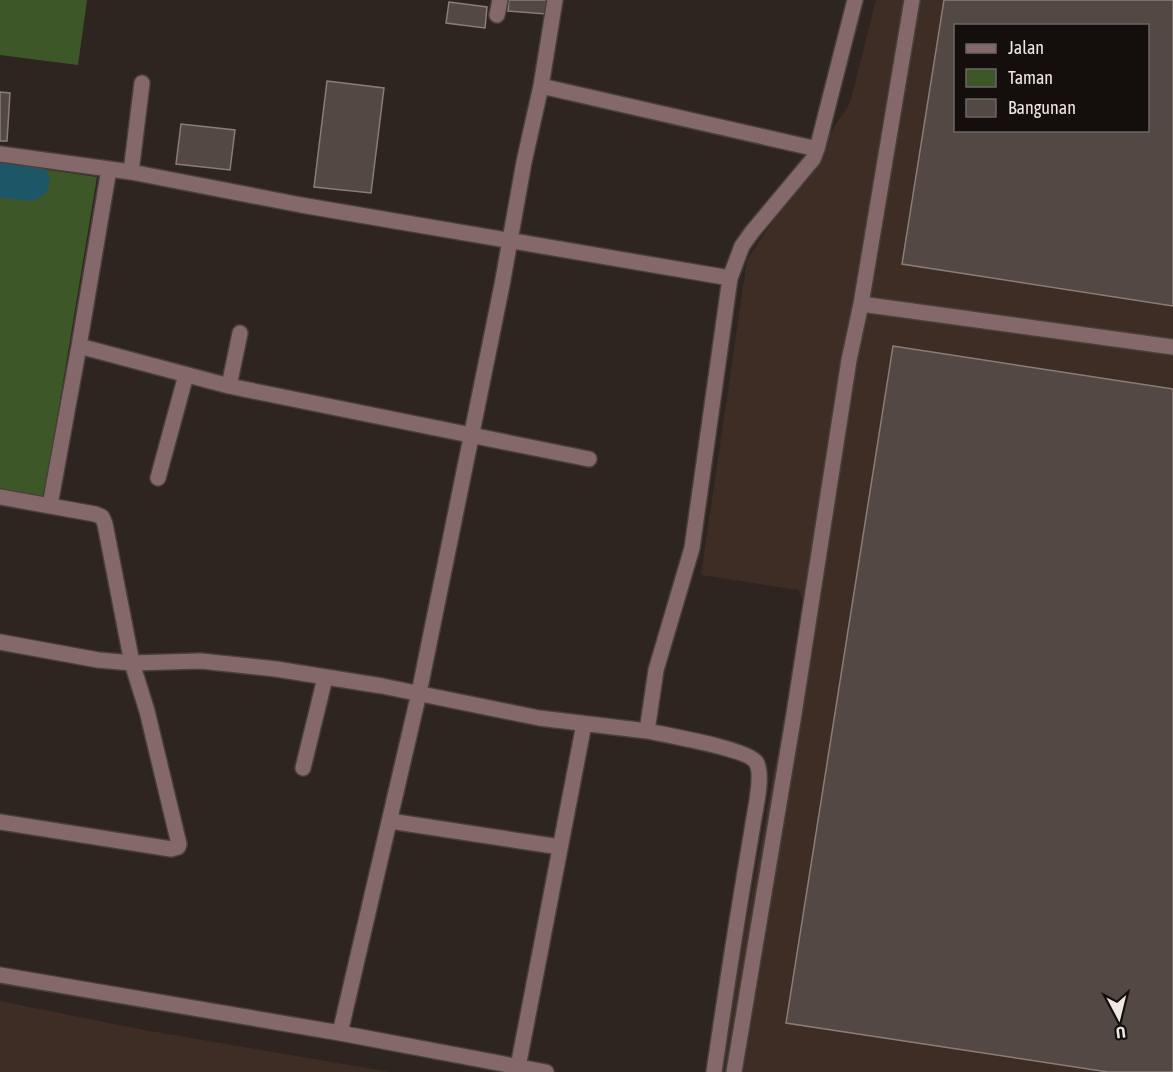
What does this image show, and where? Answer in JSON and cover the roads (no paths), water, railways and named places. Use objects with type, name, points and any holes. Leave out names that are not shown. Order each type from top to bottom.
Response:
[{"type":"street","points":[[340,1033],[419,693],[502,285],[508,241],[524,162],[542,86],[555,0]]},
{"type":"street","points":[[647,731],[656,670],[692,549],[730,278],[742,246],[807,166],[817,149],[855,0]]},
{"type":"street","points":[[734,1072],[849,360],[861,304],[912,0]]},
{"type":"street","points":[[131,172],[142,83]]},
{"type":"street","points":[[542,86],[817,149]]},
{"type":"street","points":[[0,154],[131,172],[301,205],[730,278]]},
{"type":"street","points":[[50,505],[80,346],[109,169]]},
{"type":"street","points":[[861,304],[1173,347]]},
{"type":"street","points":[[229,386],[240,333]]},
{"type":"street","points":[[80,346],[229,386],[589,459]]},
{"type":"street","points":[[158,478],[186,375]]},
{"type":"street","points":[[0,497],[102,517],[132,663],[147,711],[179,839],[178,847],[171,849],[0,822]]},
{"type":"street","points":[[0,642],[49,652],[132,663],[201,661],[276,669],[419,693],[539,718],[647,731],[736,752],[753,759],[759,769],[758,791],[735,925],[714,1072]]},
{"type":"street","points":[[303,768],[325,678]]},
{"type":"street","points":[[518,1067],[584,724]]},
{"type":"street","points":[[390,821],[560,847]]},
{"type":"street","points":[[735,925],[758,928]]},
{"type":"street","points":[[0,975],[340,1033],[546,1072]]},
{"type":"waterway","points":[[0,178],[30,181]]}]
